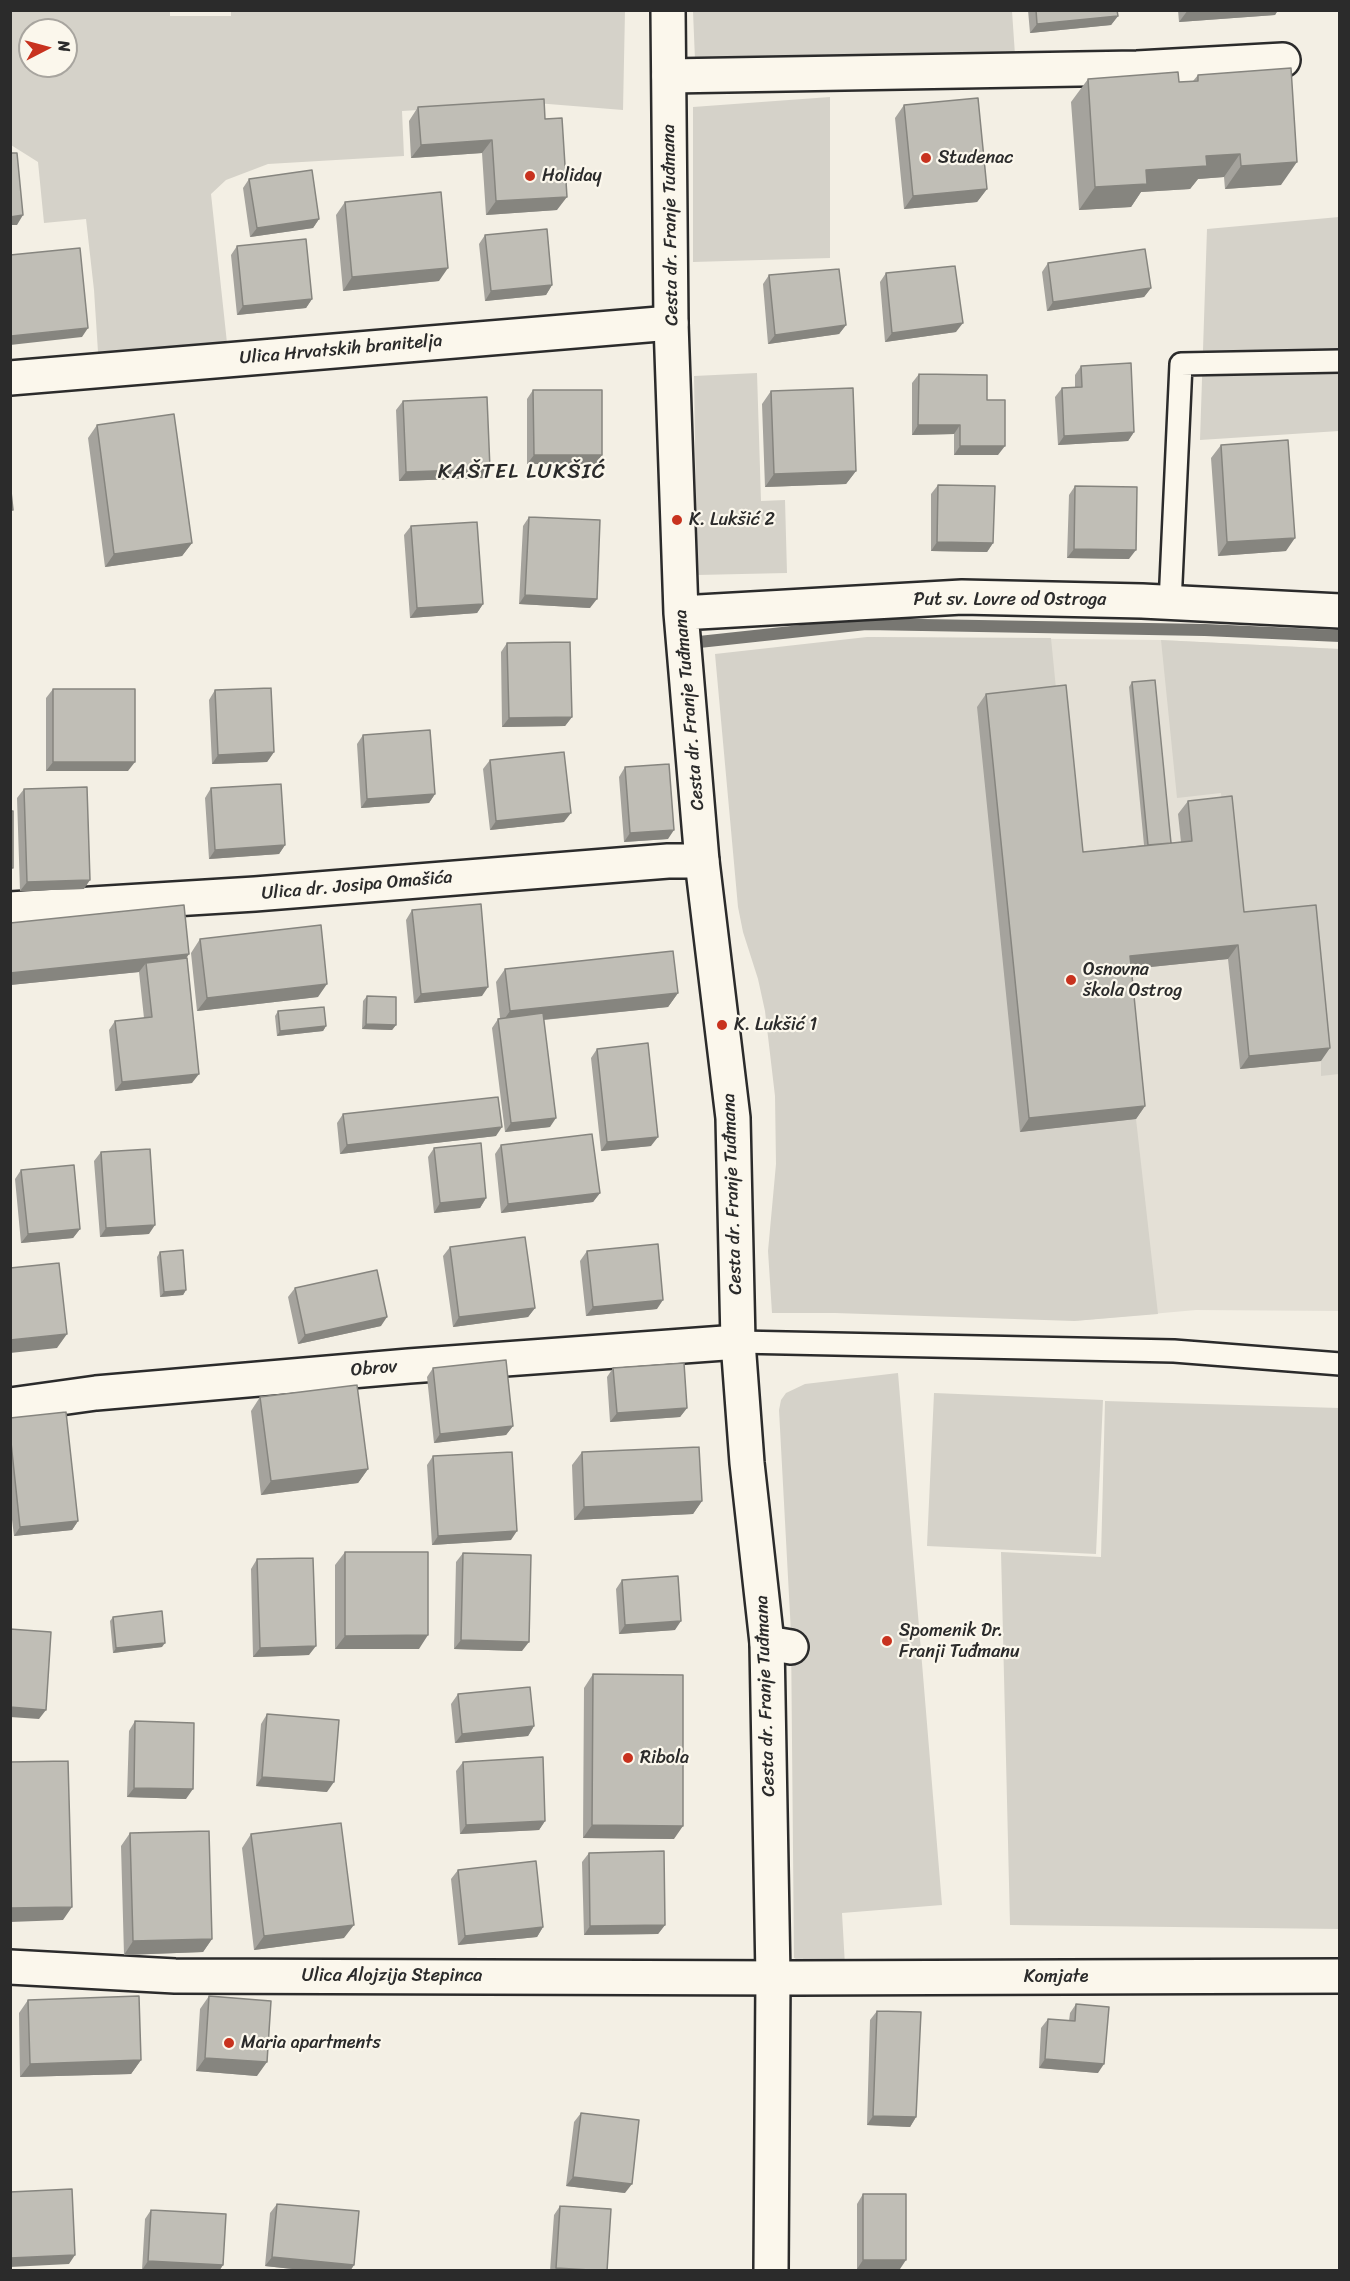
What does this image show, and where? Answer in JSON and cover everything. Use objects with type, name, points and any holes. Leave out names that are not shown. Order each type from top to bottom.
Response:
[{"type":"street","name":"Cesta dr. Franje Tuđmana","points":[[668,10],[671,323],[681,613],[702,861],[733,1118],[738,1342],[747,1463],[779,1645],[790,1972],[771,2271]]},
{"type":"street","points":[[669,76],[1137,68],[1283,60]]},
{"type":"street","name":"Ulica Hrvatskih branitelja","points":[[10,378],[671,323]]},
{"type":"street","name":"Put sv. Lovre od Ostroga","points":[[681,613],[962,597],[1340,611]]},
{"type":"street","name":"Ulica dr. Josipa Omašića","points":[[10,909],[255,894],[668,861],[702,861]]},
{"type":"street","name":"Obrov","points":[[10,1405],[96,1394],[409,1366],[738,1342]]},
{"type":"street","name":"Ulica Alojzija Stepinca","points":[[10,1967],[187,1976],[790,1972]]},
{"type":"street","name":"Komjate","points":[[790,1972],[1340,1976]]},
{"type":"lane","points":[[1170,604],[1181,364],[1340,361]]},
{"type":"lane","points":[[738,1342],[1174,1351],[1340,1364]]},
{"type":"shaded area","points":[[170,10],[170,16],[231,16],[231,10],[625,11],[623,110],[536,103],[402,111],[404,156],[268,164],[226,180],[211,194],[227,343],[98,352],[86,219],[44,223],[38,162],[11,145],[10,11]]},
{"type":"shaded area","points":[[693,11],[1012,11],[1015,55],[695,60]]},
{"type":"shaded area","points":[[830,97],[830,258],[693,262],[693,107]]},
{"type":"shaded area","points":[[1339,217],[1339,431],[1200,440],[1207,229]]},
{"type":"shaded area","points":[[757,373],[761,501],[785,500],[787,573],[697,575],[694,376]]},
{"type":"shaded area","name":"Osnovna škola Ostrog","points":[[867,637],[1161,640],[1339,649],[1339,1311],[1196,1310],[1074,1321]]},
{"type":"shaded area","points":[[867,637],[1051,638],[1057,699],[1020,1132],[1136,1119],[1158,1314],[1074,1321],[772,1313],[768,1251],[776,1164],[775,1096],[765,1011],[738,907],[715,654]]},
{"type":"shaded area","points":[[1161,640],[1339,649],[1339,1074],[1321,1076],[1321,1061],[1234,925],[1221,793],[1177,798]]},
{"type":"shaded area","points":[[898,1373],[942,1905],[842,1913],[845,1966],[813,1968],[794,1958],[791,1633],[779,1410],[781,1400],[786,1393],[805,1384]]},
{"type":"shaded area","points":[[934,1393],[1103,1400],[1096,1554],[927,1546]]},
{"type":"shaded area","points":[[1105,1401],[1339,1408],[1339,1929],[1010,1925],[1001,1552],[1101,1557]]},
{"type":"building","points":[[1036,10],[1117,10],[1118,16],[1037,24]]},
{"type":"building","points":[[1291,68],[1297,162],[1241,166],[1240,154],[1206,156],[1207,166],[1146,170],[1147,184],[1095,187],[1088,79],[1178,72],[1179,82],[1198,81],[1198,75]]},
{"type":"building","points":[[978,98],[987,189],[913,196],[904,105]]},
{"type":"building","points":[[544,99],[545,119],[562,118],[567,197],[496,201],[492,140],[421,145],[418,107]]},
{"type":"building","points":[[10,153],[17,153],[23,215],[10,217]]},
{"type":"building","points":[[312,170],[319,219],[257,228],[249,179]]},
{"type":"building","points":[[441,192],[448,268],[352,277],[345,202]]},
{"type":"building","points":[[547,229],[552,285],[491,291],[485,235]]},
{"type":"building","points":[[306,239],[312,299],[243,306],[237,246]]},
{"type":"building","points":[[80,248],[88,328],[11,336],[10,255]]},
{"type":"building","points":[[1145,249],[1151,288],[1053,302],[1048,263]]},
{"type":"building","points":[[955,266],[963,323],[892,333],[886,273]]},
{"type":"building","points":[[839,269],[846,325],[775,335],[769,275]]},
{"type":"building","points":[[1131,363],[1134,432],[1064,436],[1062,388],[1082,387],[1081,366]]},
{"type":"building","points":[[919,374],[987,375],[987,400],[1005,400],[1005,446],[960,446],[960,425],[918,425]]},
{"type":"building","points":[[853,388],[856,471],[774,474],[771,391]]},
{"type":"building","points":[[533,390],[602,390],[602,455],[534,455]]},
{"type":"building","points":[[487,397],[490,469],[406,472],[403,401]]},
{"type":"building","points":[[174,414],[192,543],[114,554],[97,425]]},
{"type":"building","points":[[1288,440],[1295,538],[1227,542],[1221,445]]},
{"type":"building","points":[[10,482],[13,510],[10,510]]},
{"type":"building","points":[[938,485],[995,486],[993,543],[937,542]]},
{"type":"building","points":[[1075,486],[1137,487],[1136,550],[1074,549]]},
{"type":"building","points":[[529,517],[600,520],[597,599],[525,595]]},
{"type":"building","points":[[477,522],[483,604],[417,608],[411,526]]},
{"type":"building","points":[[570,642],[572,717],[509,718],[507,643]]},
{"type":"building","points":[[1155,680],[1171,843],[1148,845],[1132,682]]},
{"type":"building","points":[[1066,685],[1083,852],[1192,841],[1188,801],[1232,796],[1244,912],[1316,905],[1330,1048],[1249,1056],[1238,945],[1130,956],[1145,1106],[1029,1118],[986,694]]},
{"type":"building","points":[[271,688],[274,752],[218,755],[215,690]]},
{"type":"building","points":[[53,689],[135,689],[135,762],[53,762]]},
{"type":"building","points":[[430,730],[435,794],[367,799],[363,735]]},
{"type":"building","points":[[564,752],[571,813],[496,821],[490,760]]},
{"type":"building","points":[[669,764],[674,830],[630,833],[625,767]]},
{"type":"building","points":[[281,784],[285,845],[215,850],[211,788]]},
{"type":"building","points":[[87,787],[90,880],[27,882],[24,789]]},
{"type":"building","points":[[10,811],[13,811],[13,868],[10,868]]},
{"type":"building","points":[[481,904],[488,987],[421,994],[412,910]]},
{"type":"building","points":[[184,905],[189,954],[10,973],[10,923]]},
{"type":"building","points":[[321,925],[327,984],[207,998],[200,939]]},
{"type":"building","points":[[673,951],[678,993],[510,1011],[505,969]]},
{"type":"building","points":[[187,958],[199,1074],[122,1082],[115,1021],[152,1017],[146,963]]},
{"type":"building","points":[[367,996],[396,997],[396,1025],[366,1024]]},
{"type":"building","points":[[324,1007],[326,1026],[280,1031],[278,1011]]},
{"type":"building","points":[[543,1013],[556,1118],[511,1123],[498,1019]]},
{"type":"building","points":[[648,1043],[658,1137],[607,1142],[597,1049]]},
{"type":"building","points":[[498,1097],[502,1127],[347,1145],[343,1114]]},
{"type":"building","points":[[592,1134],[600,1193],[508,1204],[501,1145]]},
{"type":"building","points":[[481,1143],[486,1198],[440,1203],[434,1148]]},
{"type":"building","points":[[150,1149],[155,1225],[106,1228],[101,1152]]},
{"type":"building","points":[[74,1165],[80,1229],[28,1234],[21,1170]]},
{"type":"building","points":[[525,1237],[535,1308],[459,1317],[450,1247]]},
{"type":"building","points":[[658,1244],[663,1300],[593,1307],[587,1251]]},
{"type":"building","points":[[183,1250],[186,1290],[164,1292],[160,1252]]},
{"type":"building","points":[[59,1263],[67,1334],[10,1340],[10,1268]]},
{"type":"building","points":[[377,1270],[387,1317],[305,1335],[295,1288]]},
{"type":"building","points":[[506,1360],[513,1426],[440,1434],[433,1368]]},
{"type":"building","points":[[684,1363],[687,1408],[617,1413],[613,1368]]},
{"type":"building","points":[[357,1385],[368,1469],[271,1481],[260,1397]]},
{"type":"building","points":[[66,1412],[78,1521],[20,1527],[10,1418]]},
{"type":"building","points":[[699,1447],[702,1501],[584,1507],[582,1452]]},
{"type":"building","points":[[512,1452],[517,1531],[438,1536],[433,1456]]},
{"type":"building","points":[[345,1552],[428,1552],[428,1635],[345,1636]]},
{"type":"building","points":[[463,1553],[531,1555],[529,1642],[461,1640]]},
{"type":"building","points":[[313,1558],[316,1646],[260,1648],[257,1559]]},
{"type":"building","points":[[678,1576],[681,1621],[625,1625],[622,1580]]},
{"type":"building","points":[[162,1611],[165,1643],[116,1648],[113,1617]]},
{"type":"building","points":[[10,1629],[51,1632],[46,1710],[10,1707]]},
{"type":"building","points":[[593,1674],[683,1675],[683,1826],[592,1825]]},
{"type":"building","points":[[530,1687],[534,1726],[462,1734],[458,1694]]},
{"type":"building","points":[[267,1714],[339,1720],[334,1782],[262,1777]]},
{"type":"building","points":[[135,1721],[194,1723],[193,1789],[134,1788]]},
{"type":"building","points":[[543,1757],[545,1821],[466,1825],[463,1762]]},
{"type":"building","points":[[68,1761],[72,1907],[10,1908],[10,1762]]},
{"type":"building","points":[[341,1823],[354,1925],[264,1936],[251,1834]]},
{"type":"building","points":[[209,1831],[212,1939],[133,1941],[130,1833]]},
{"type":"building","points":[[664,1851],[665,1925],[590,1926],[589,1853]]},
{"type":"building","points":[[536,1861],[543,1927],[465,1936],[458,1870]]},
{"type":"building","points":[[139,1996],[141,2060],[30,2064],[28,2000]]},
{"type":"building","name":"Maria apartments","points":[[209,1996],[271,2001],[267,2062],[205,2058]]},
{"type":"building","points":[[1076,2004],[1109,2007],[1104,2064],[1045,2059],[1048,2019],[1075,2021]]},
{"type":"building","points":[[877,2011],[921,2012],[916,2117],[873,2116]]},
{"type":"building","points":[[581,2113],[639,2120],[632,2184],[573,2177]]},
{"type":"building","points":[[72,2189],[75,2255],[10,2258],[10,2192]]},
{"type":"building","points":[[863,2194],[906,2194],[906,2260],[863,2260]]},
{"type":"building","points":[[277,2204],[359,2211],[354,2265],[272,2257]]},
{"type":"building","points":[[560,2206],[611,2209],[607,2271],[556,2268]]},
{"type":"building","points":[[151,2210],[226,2214],[223,2265],[148,2261]]},
{"type":"waterway","points":[[699,642],[866,624],[1205,630],[1340,636]]},
{"type":"place","name":"Studenac","points":[[926,158]]},
{"type":"place","name":"Holiday","points":[[530,176]]},
{"type":"place","name":"K. Lukšić 2","points":[[677,520]]},
{"type":"place","name":"Osnovna škola Ostrog","points":[[1071,980]]},
{"type":"place","name":"K. Lukšić 1","points":[[722,1025]]},
{"type":"place","name":"Spomenik Dr. Franji Tuđmanu","points":[[887,1641]]},
{"type":"place","name":"Ribola","points":[[628,1758]]},
{"type":"place","name":"Maria apartments","points":[[229,2043]]},
{"type":"district","name":"KAŠTEL LUKŠIĆ","points":[[522,473]]}]
